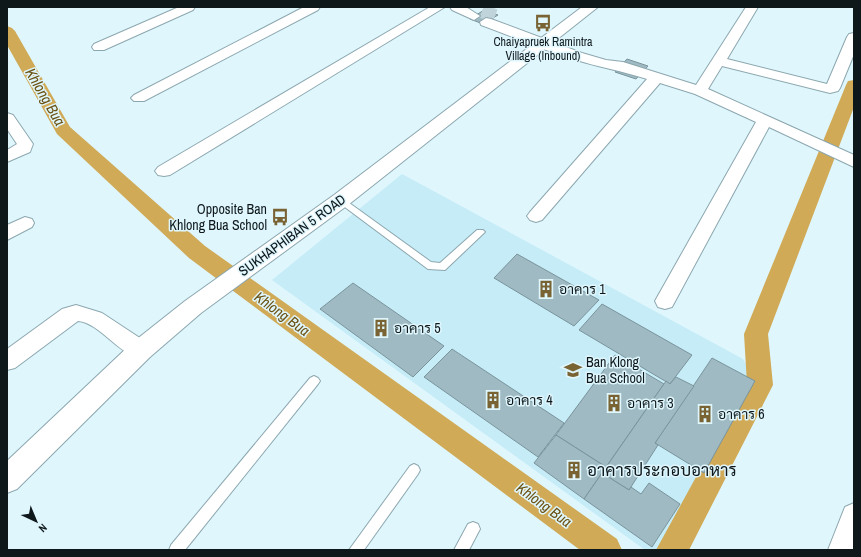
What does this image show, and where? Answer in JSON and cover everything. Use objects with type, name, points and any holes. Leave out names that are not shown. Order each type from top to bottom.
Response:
[{"type":"street","points":[[99,48],[189,7]]},
{"type":"street","points":[[139,98],[314,7]]},
{"type":"street","points":[[164,172],[439,7]]},
{"type":"street","points":[[456,7],[482,15],[548,40],[577,56],[605,64],[618,65],[700,91],[799,135],[854,162]]},
{"type":"street","name":"SUKHAPHIBAN 5 ROAD","points":[[7,480],[141,350],[193,307],[341,200],[591,7]]},
{"type":"street","points":[[700,91],[752,7]]},
{"type":"street","points":[[719,61],[830,89],[833,88],[854,37]]},
{"type":"street","points":[[536,216],[657,77]]},
{"type":"street","points":[[7,118],[25,144],[24,148],[7,157]]},
{"type":"street","points":[[665,301],[765,120]]},
{"type":"street","points":[[7,233],[25,223]]},
{"type":"street","points":[[7,361],[69,315],[77,312],[93,318],[141,350]]},
{"type":"street","points":[[842,550],[854,516]]},
{"type":"lane","points":[[341,200],[428,266],[442,267],[480,232]]},
{"type":"lane","points":[[176,550],[314,381]]},
{"type":"lane","points":[[356,550],[414,470]]},
{"type":"lane","points":[[461,550],[473,529]]},
{"type":"shaded area","name":"Ban Klong Bua School","points":[[402,174],[743,359],[755,381],[704,473],[657,550],[645,550],[272,280]]},
{"type":"building","points":[[484,10],[498,15],[483,24],[470,19]]},
{"type":"building","points":[[627,59],[648,66],[636,79],[615,72]]},
{"type":"building","name":"อาคาร 1","points":[[517,254],[599,300],[574,326],[494,278]]},
{"type":"building","name":"อาคาร 5","points":[[353,283],[444,346],[413,377],[320,309]]},
{"type":"building","points":[[602,304],[692,355],[670,384],[579,330]]},
{"type":"building","name":"อาคาร 4","points":[[452,349],[564,423],[538,457],[424,377]]},
{"type":"building","name":"อาคาร 3","points":[[615,355],[664,384],[606,467],[556,435]]},
{"type":"building","name":"อาคาร 6","points":[[712,358],[755,381],[704,473],[655,443]]},
{"type":"building","points":[[676,377],[694,386],[655,443],[658,445],[629,490],[602,473],[666,381],[670,384]]},
{"type":"building","name":"อาคารประกอบอาหาร","points":[[556,435],[606,467],[584,499],[534,463]]},
{"type":"building","points":[[602,473],[629,490],[631,487],[641,494],[649,483],[680,504],[652,547],[584,499]]},
{"type":"waterway","name":"Khlong Bua","points":[[7,31],[63,130],[197,252],[606,550]]},
{"type":"waterway","points":[[672,550],[760,385],[756,334],[854,85]]},
{"type":"tunnel","points":[[482,11],[495,16]]},
{"type":"place","name":"Chaiyapruek Ramintra Village (Inbound)","points":[[543,23]]},
{"type":"place","name":"Opposite Ban Khlong Bua School","points":[[280,217]]},
{"type":"place","name":"อาคาร 1","points":[[546,289]]},
{"type":"place","name":"อาคาร 5","points":[[381,328]]},
{"type":"place","name":"Ban Klong Bua School","points":[[573,370]]},
{"type":"place","name":"อาคาร 4","points":[[493,400]]},
{"type":"place","name":"อาคาร 3","points":[[614,403]]},
{"type":"place","name":"อาคาร 6","points":[[705,414]]},
{"type":"place","name":"อาคารประกอบอาหาร","points":[[574,470]]}]
